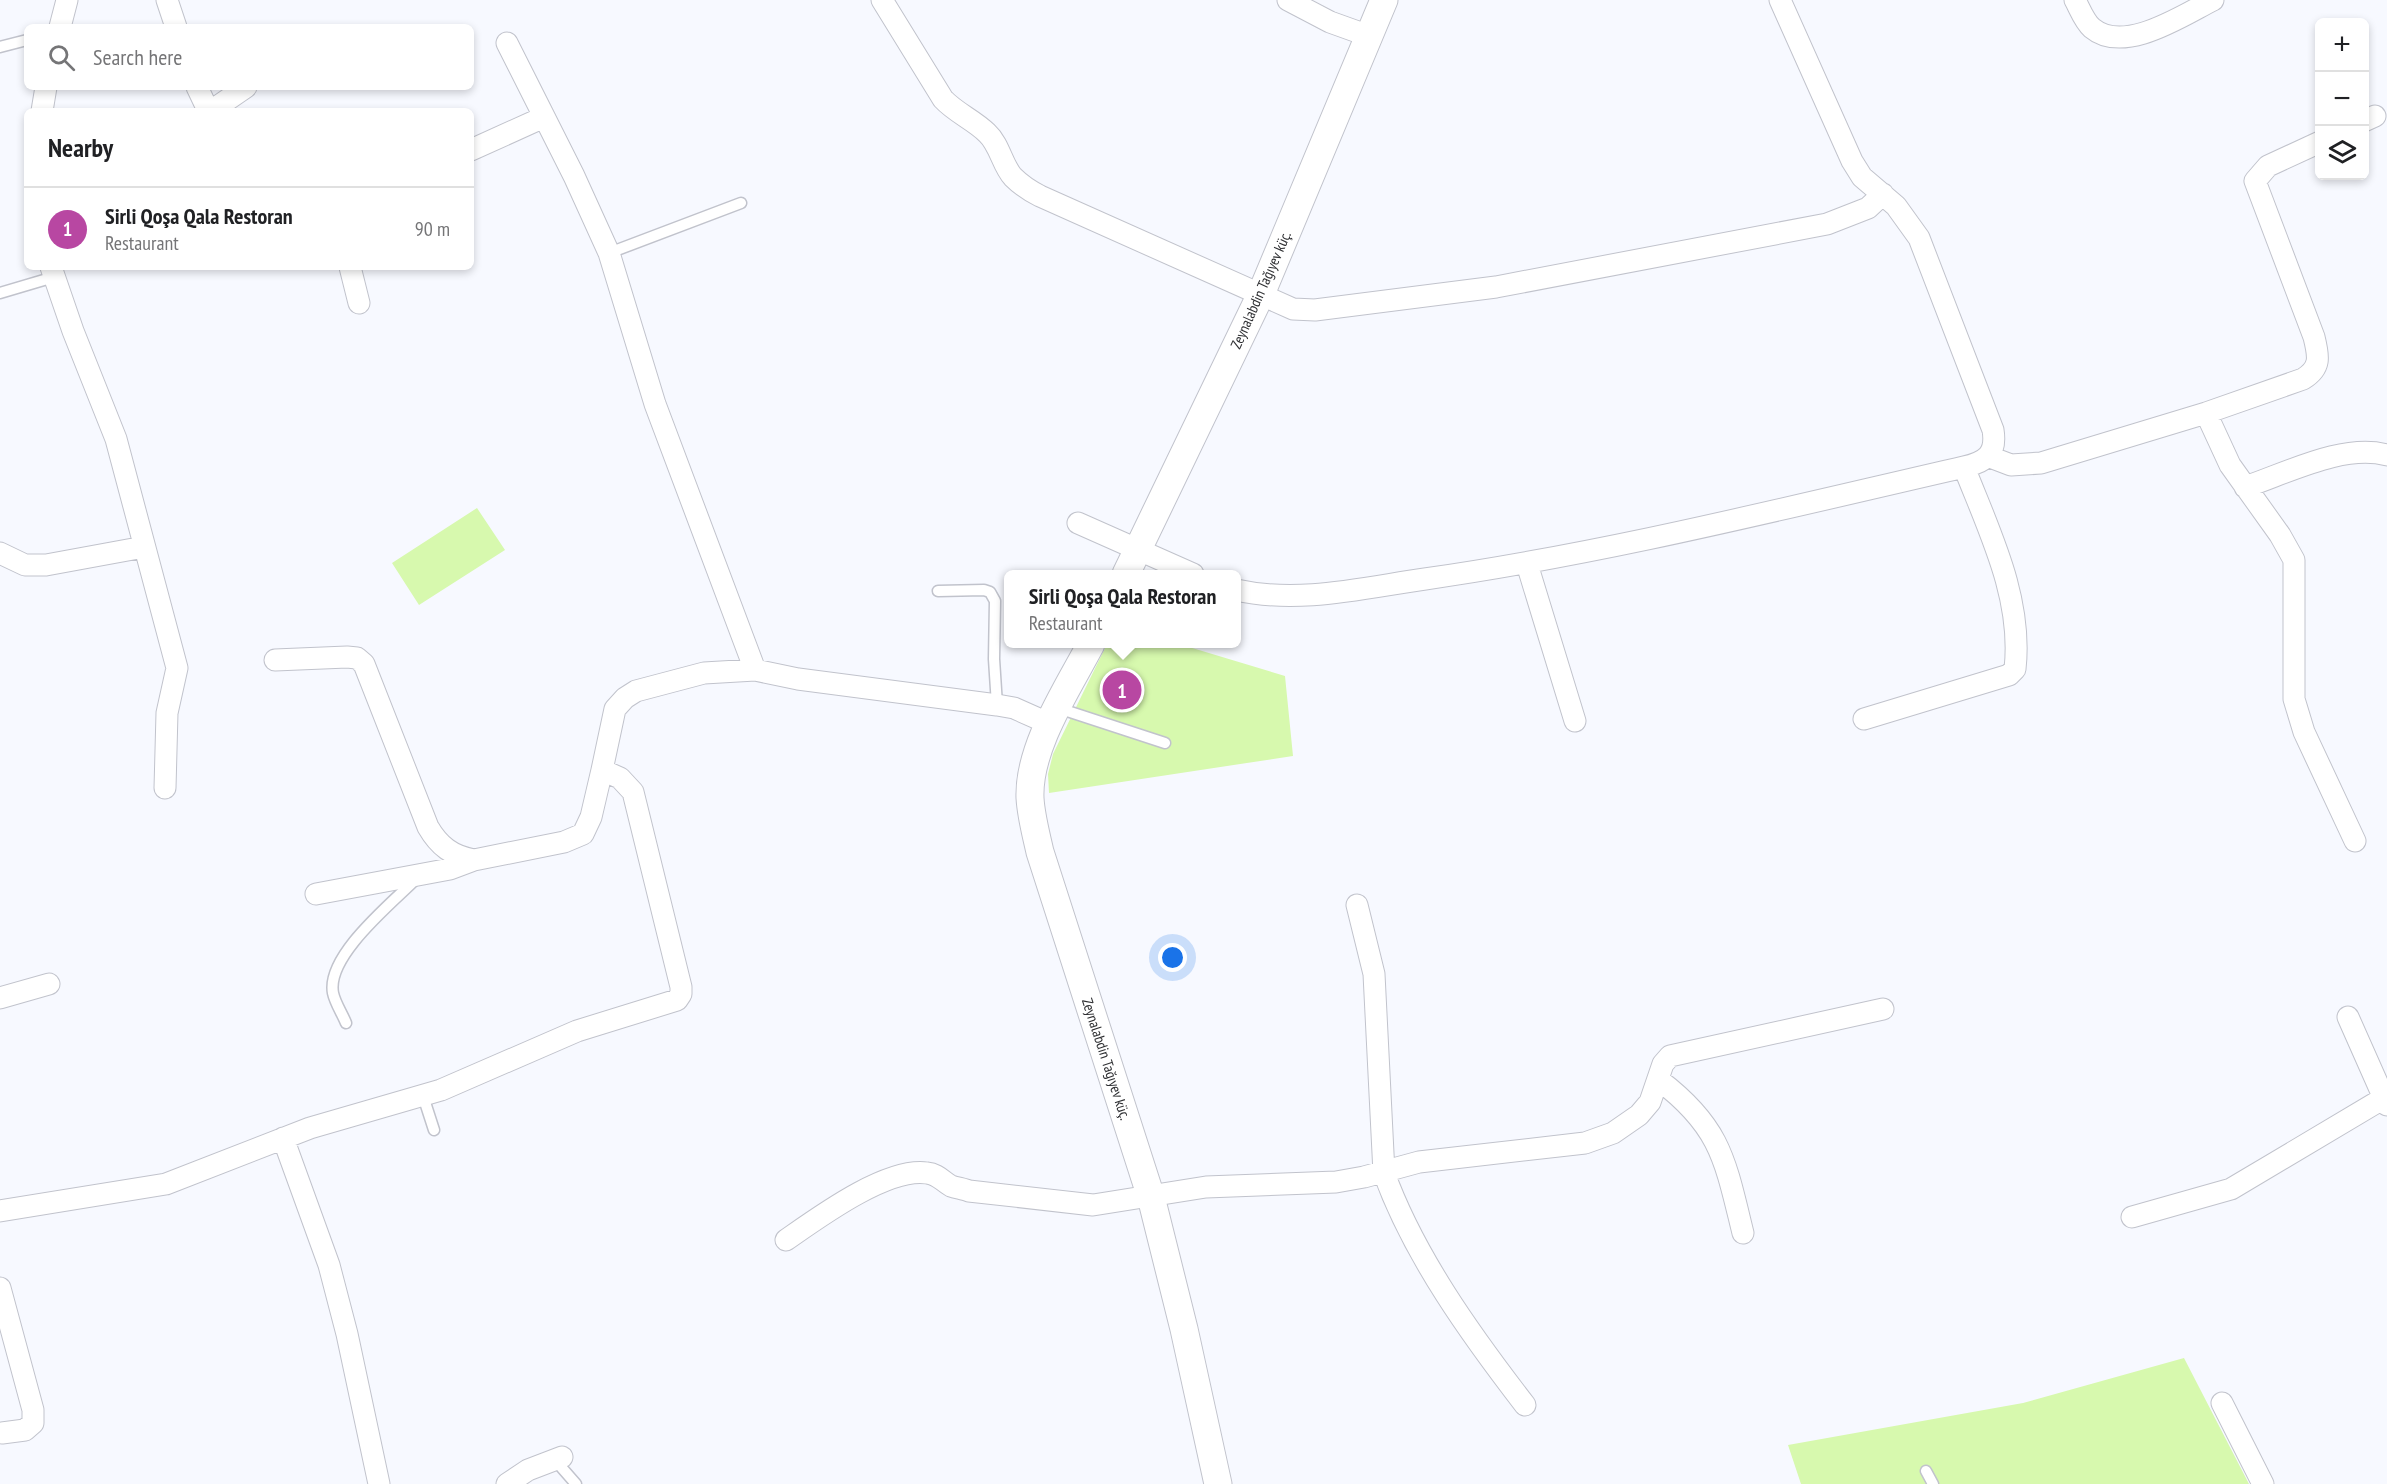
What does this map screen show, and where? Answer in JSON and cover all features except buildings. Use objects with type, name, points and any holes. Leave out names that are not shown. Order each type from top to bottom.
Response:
[{"type":"street","points":[[61,24],[67,0]]},
{"type":"street","points":[[167,0],[175,24]]},
{"type":"street","points":[[882,0],[943,99],[956,112],[987,132],[1012,176],[1024,187],[1293,309],[1315,310],[1496,287],[1827,224],[1868,208],[1883,194]]},
{"type":"street","points":[[1288,0],[1330,22],[1369,36]]},
{"type":"street","name":"Zeynalabdin Tağıyev küç.","points":[[1131,563],[1261,294],[1384,0]]},
{"type":"street","points":[[1241,591],[1264,596],[1312,595],[1527,564],[1599,551],[1980,464],[1990,457],[1995,443],[1993,430],[1918,238],[1896,206],[1862,177],[1852,161],[1780,0]]},
{"type":"street","points":[[2075,0],[2090,26],[2100,34],[2114,37],[2153,31],[2213,0]]},
{"type":"street","points":[[507,44],[609,253],[655,404],[754,670]]},
{"type":"street","points":[[42,108],[46,90]]},
{"type":"street","points":[[198,90],[207,108]]},
{"type":"street","points":[[215,108],[242,90]]},
{"type":"street","points":[[474,149],[544,117]]},
{"type":"street","points":[[1990,457],[2011,465],[2041,463],[2206,413],[2303,379],[2313,373],[2318,365],[2314,337],[2254,181],[2268,166],[2315,144]]},
{"type":"street","points":[[351,270],[359,303]]},
{"type":"street","points":[[52,272],[116,440],[177,668],[167,713],[165,788]]},
{"type":"street","points":[[2206,413],[2230,465],[2280,535],[2294,560],[2294,699],[2304,732],[2355,841]]},
{"type":"street","points":[[2245,487],[2338,455],[2357,452],[2387,455]]},
{"type":"street","points":[[1864,719],[2009,675],[2015,669],[2015,616],[2009,590],[1964,467]]},
{"type":"street","points":[[1078,523],[1131,563],[1160,568]]},
{"type":"street","points":[[0,553],[25,565],[46,565],[144,547]]},
{"type":"street","points":[[1527,564],[1575,721]]},
{"type":"street","name":"Zeynalabdin Tağıyev küç.","points":[[1089,648],[1054,716],[1032,772],[1030,797],[1033,823],[1040,852],[1150,1197],[1184,1329],[1218,1484]]},
{"type":"street","points":[[275,660],[347,657],[357,658],[364,664],[428,827],[442,847],[462,858],[474,860]]},
{"type":"street","points":[[316,894],[450,869],[474,860],[564,842],[583,834],[591,817],[615,709],[625,698],[636,691],[704,673],[754,670],[798,679],[997,705],[1054,716]]},
{"type":"street","points":[[0,1210],[147,1188],[195,1173],[333,1120],[423,1096],[576,1030],[677,1000],[681,994],[633,792],[620,778],[602,770]]},
{"type":"street","points":[[1357,905],[1374,974],[1384,1173],[1392,1194],[1444,1289],[1472,1334],[1525,1405]]},
{"type":"street","points":[[0,998],[49,984]]},
{"type":"street","points":[[786,1239],[830,1210],[893,1176],[909,1173],[936,1174],[951,1186],[969,1191],[1094,1204],[1206,1187],[1336,1182],[1384,1173],[1419,1162],[1585,1143],[1613,1133],[1639,1115],[1650,1102],[1663,1064],[1670,1056],[1683,1051],[1883,1009]]},
{"type":"street","points":[[2132,1217],[2231,1189],[2385,1101],[2348,1017]]},
{"type":"street","points":[[1659,1080],[1686,1101],[1704,1122],[1718,1146],[1743,1233]]},
{"type":"street","points":[[284,1138],[329,1265],[379,1484]]},
{"type":"street","points":[[0,1288],[33,1410],[33,1423],[25,1430],[2,1433]]},
{"type":"street","points":[[2222,1403],[2263,1484]]},
{"type":"street","points":[[507,1484],[528,1470],[558,1458]]},
{"type":"lane","points":[[0,47],[24,41]]},
{"type":"lane","points":[[609,253],[741,203]]},
{"type":"lane","points":[[0,293],[52,272]]},
{"type":"lane","points":[[938,591],[984,590],[990,592],[995,601],[994,659],[997,705]]},
{"type":"lane","points":[[1054,716],[1164,743]]},
{"type":"lane","points":[[346,1023],[333,991],[336,972],[347,949],[420,874]]},
{"type":"lane","points":[[423,1096],[434,1130]]},
{"type":"lane","points":[[558,1458],[576,1484]]},
{"type":"lane","points":[[1926,1471],[1933,1484]]},
{"type":"green space","points":[[477,508],[505,550],[419,605],[392,563]]},
{"type":"green space","points":[[1105,648],[1192,648],[1285,676],[1293,756],[1049,793],[1048,774],[1053,754]]},
{"type":"green space","points":[[2184,1358],[2249,1484],[1801,1484],[1788,1445],[2023,1403]]},
{"type":"place","name":"Sirli Qoşa Qala Restoran","points":[[1122,690]]}]
